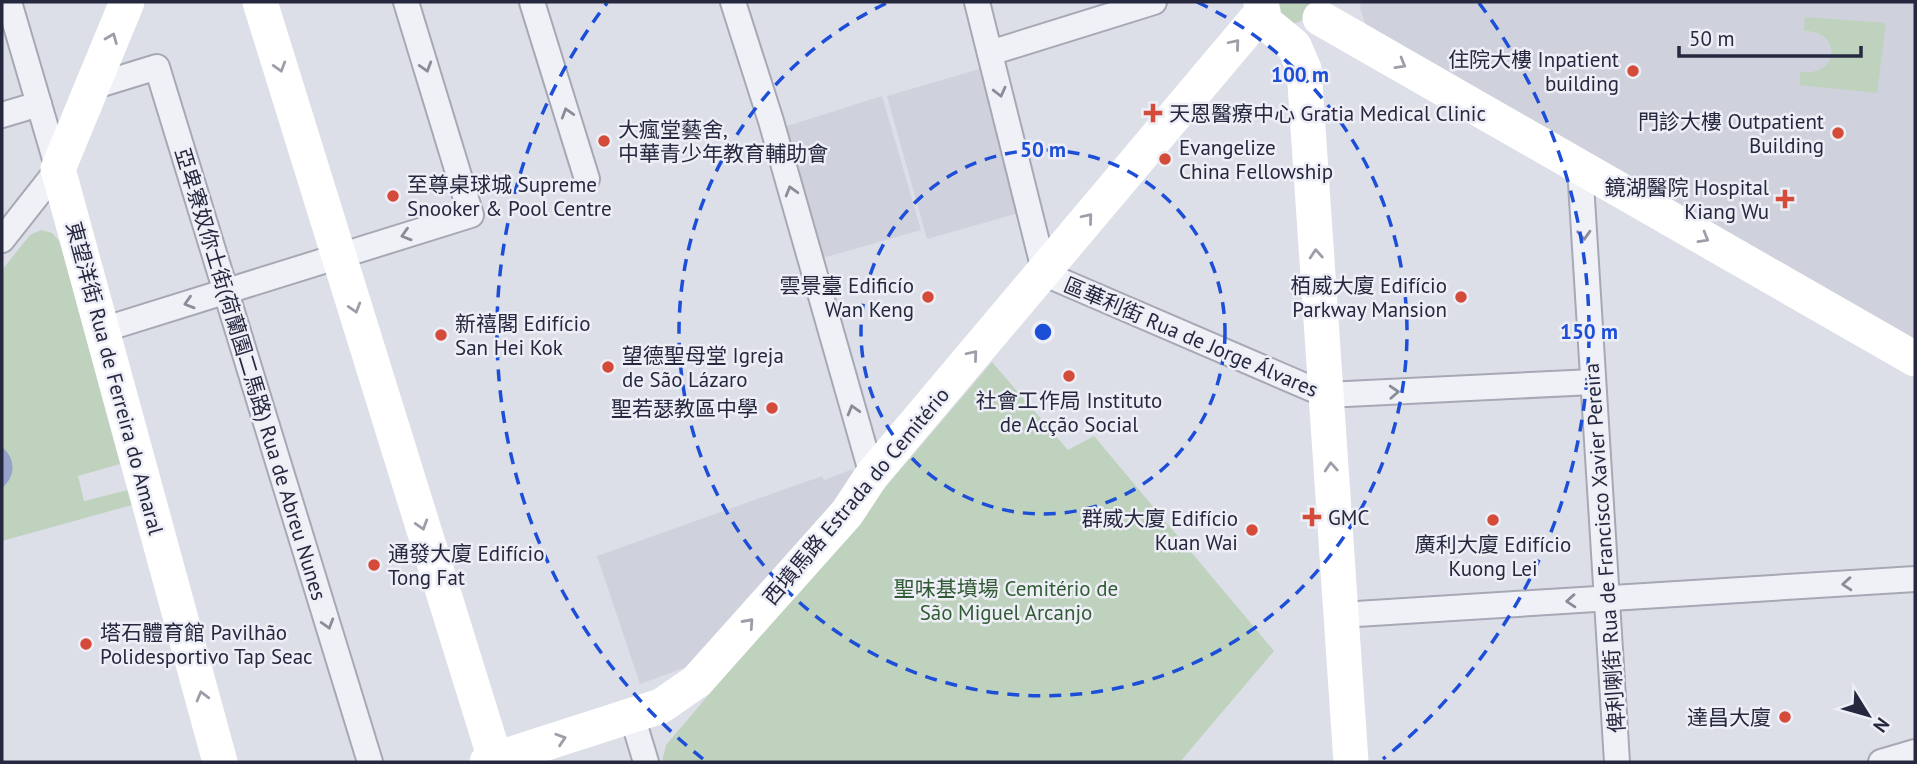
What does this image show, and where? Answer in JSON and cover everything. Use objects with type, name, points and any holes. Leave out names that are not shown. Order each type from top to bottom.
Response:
[{"type":"street","points":[[9,2],[58,169]]},
{"type":"street","points":[[2,240],[58,169],[127,2]]},
{"type":"street","points":[[260,2],[493,761]]},
{"type":"street","points":[[102,330],[471,215],[406,2]]},
{"type":"street","points":[[532,2],[587,179]]},
{"type":"street","points":[[733,2],[771,121],[872,475]]},
{"type":"street","points":[[977,2],[1044,270]]},
{"type":"street","points":[[990,53],[1154,2]]},
{"type":"street","points":[[1268,16],[1291,37],[1312,29],[1321,10],[1369,46],[1915,359]]},
{"type":"street","points":[[1268,16],[1292,43],[1300,55],[1304,69],[1351,762]]},
{"type":"street","name":"西墳馬路 Estrada do Cemitério","points":[[493,761],[661,706],[697,681],[847,513],[872,475],[1044,270],[1268,16]]},
{"type":"street","points":[[1305,85],[1311,63],[1326,47],[1347,41],[1369,46]]},
{"type":"street","name":"亞卑寮奴你士街(荷蘭園二馬路) Rua de Abreu Nunes","points":[[92,87],[157,67],[370,762]]},
{"type":"street","points":[[2,115],[39,104]]},
{"type":"street","name":"俾利喇街 Rua de Francisco Xavier Pereira","points":[[1580,167],[1617,762]]},
{"type":"street","name":"東望洋街 Rua de Ferreira do Amaral","points":[[58,169],[220,762]]},
{"type":"street","name":"區華利街 Rua de Jorge Álvares","points":[[1044,270],[1045,274],[1326,395],[1593,382]]},
{"type":"street","points":[[1341,615],[1915,579]]},
{"type":"street","points":[[632,716],[646,762]]},
{"type":"street","points":[[1881,762],[1915,752]]},
{"type":"shaded area","name":"鏡湖醫院 Hospital Kiang Wu","points":[[1361,2],[1915,2],[1915,351],[1374,35],[1365,23],[1360,8]]},
{"type":"shaded area","points":[[983,68],[1022,212],[927,239],[887,96]]},
{"type":"shaded area","points":[[882,96],[921,230],[819,259],[784,127]]},
{"type":"shaded area","points":[[853,469],[859,485],[706,660],[640,684],[597,556],[822,476],[824,480]]},
{"type":"green space","points":[[1274,2],[1310,2],[1310,7],[1304,18],[1297,23],[1288,24]]},
{"type":"green space","points":[[1805,17],[1886,23],[1877,93],[1800,85],[1800,72],[1814,72],[1823,68],[1832,53],[1825,38],[1804,31]]},
{"type":"green space","points":[[41,230],[52,233],[60,242],[120,464],[78,476],[84,501],[128,490],[132,505],[2,541],[2,270],[30,235]]},
{"type":"green space","name":"聖味基墳場 Cemitério de São Miguel Arcanjo","points":[[992,362],[1068,450],[1094,436],[1274,651],[1180,762],[662,762],[666,745]]},
{"type":"water","points":[[2,447],[12,462],[12,473],[2,488]]},
{"type":"place","name":"住院大樓 Inpatient building","points":[[1633,71]]},
{"type":"place","name":"天恩醫療中心 Gratia Medical Clinic","points":[[1153,113]]},
{"type":"place","name":"門診大樓 Outpatient Building","points":[[1838,133]]},
{"type":"place","name":"大瘋堂藝舍, 中華青少年教育輔助會","points":[[604,141]]},
{"type":"place","name":"Evangelize China Fellowship","points":[[1165,159]]},
{"type":"place","name":"至尊桌球城 Supreme Snooker & Pool Centre","points":[[393,196]]},
{"type":"place","name":"鏡湖醫院 Hospital Kiang Wu","points":[[1785,199]]},
{"type":"place","name":"雲景臺 Edificío Wan Keng","points":[[928,297]]},
{"type":"place","name":"栢威大廈 Edifício Parkway Mansion","points":[[1461,297]]},
{"type":"place","name":"新禧閣 Edifício San Hei Kok","points":[[441,335]]},
{"type":"place","name":"望德聖母堂 Igreja de São Lázaro","points":[[608,367]]},
{"type":"place","name":"社會工作局 Instituto de Acção Social","points":[[1069,376]]},
{"type":"place","name":"聖若瑟教區中學","points":[[772,408]]},
{"type":"place","name":"GMC","points":[[1312,517]]},
{"type":"place","name":"廣利大廈 Edifício Kuong Lei","points":[[1493,520]]},
{"type":"place","name":"群威大廈 Edifício Kuan Wai","points":[[1252,530]]},
{"type":"place","name":"通發大廈 Edifício Tong Fat","points":[[374,565]]},
{"type":"place","name":"塔石體育館 Pavilhão Polidesportivo Tap Seac","points":[[86,644]]},
{"type":"place","name":"達昌大廈","points":[[1785,717]]}]
